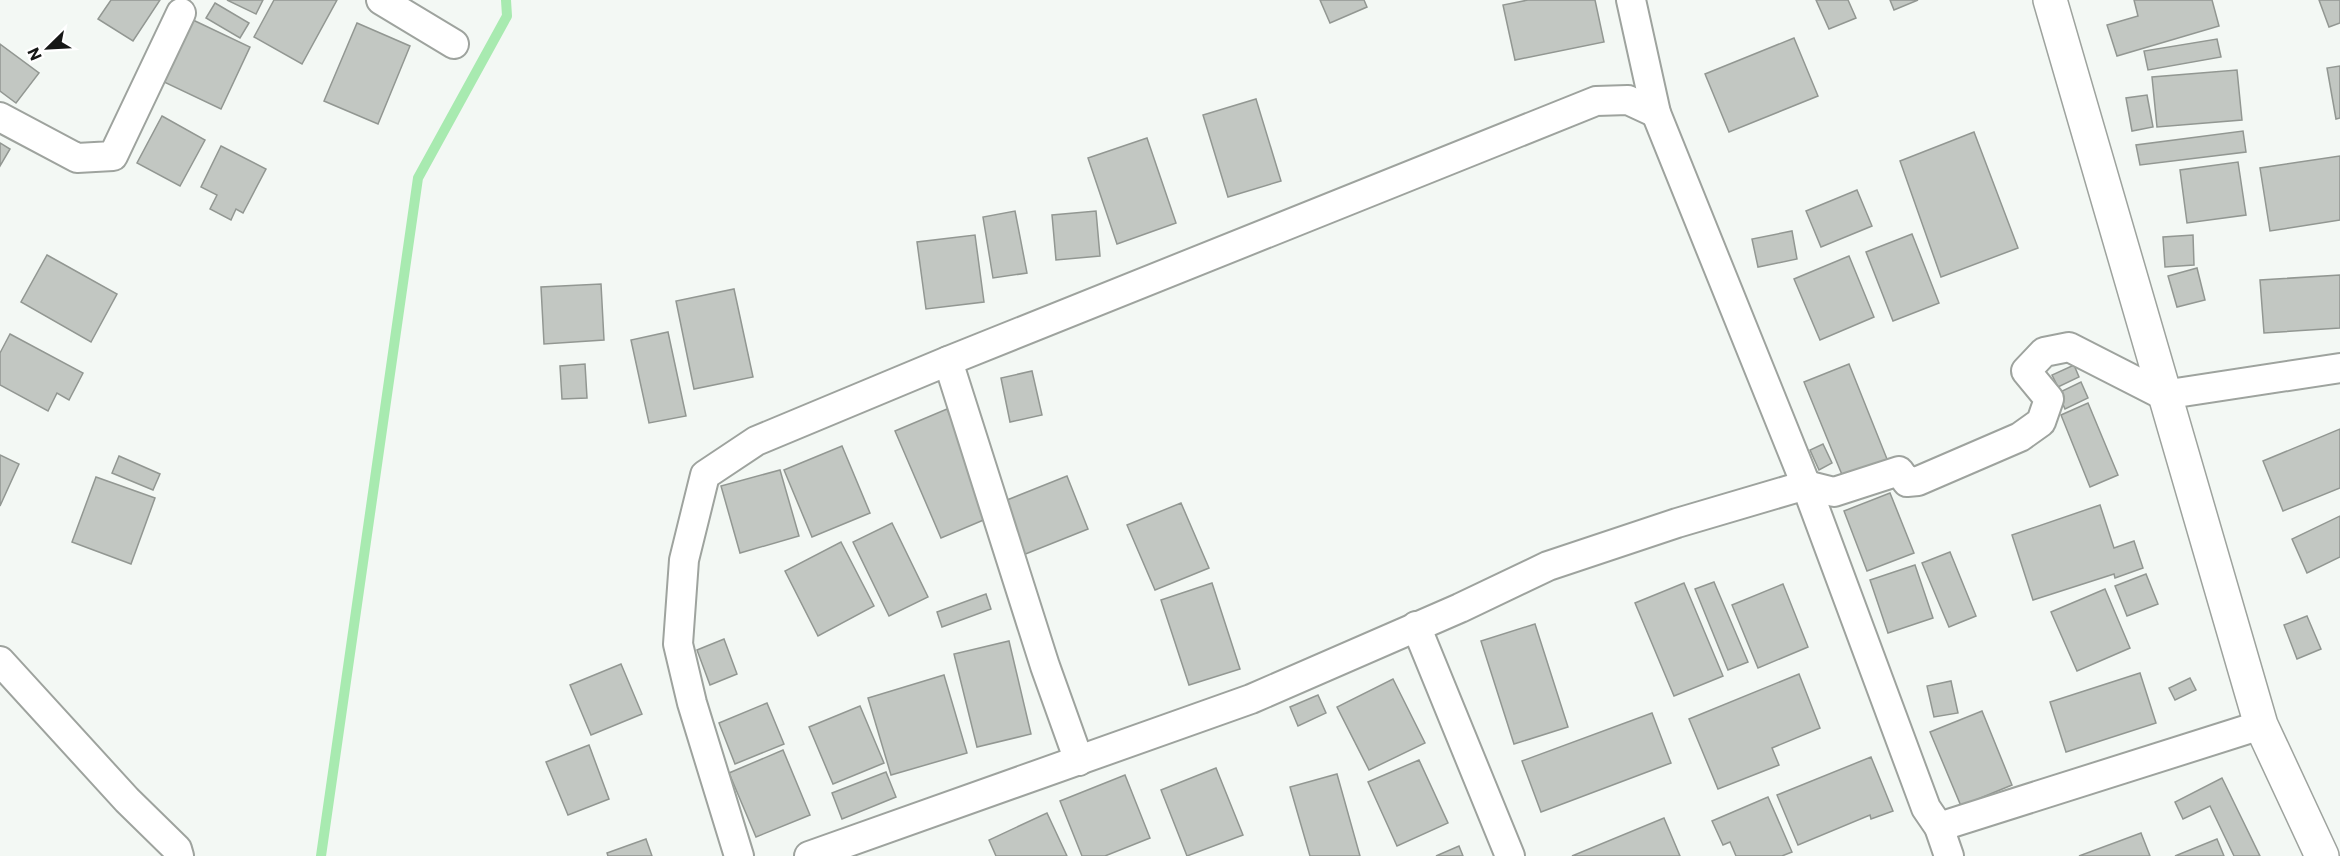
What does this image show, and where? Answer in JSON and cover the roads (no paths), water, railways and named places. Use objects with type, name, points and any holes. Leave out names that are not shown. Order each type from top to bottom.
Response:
[{"type":"main road","points":[[2049,0],[2260,725],[2322,856]]},
{"type":"street","points":[[381,0],[454,44]]},
{"type":"street","points":[[1631,0],[1656,113],[1806,485],[1926,808],[1939,827],[1949,856]]},
{"type":"street","points":[[0,117],[77,158],[113,156],[181,13]]},
{"type":"street","points":[[739,856],[692,703],[678,644],[684,560],[705,475],[756,441],[948,361],[1596,101],[1628,100],[1656,113]]},
{"type":"street","points":[[809,856],[1251,699],[1548,566],[1677,523],[1806,485],[1834,492],[1899,471],[1907,482],[1918,481],[2020,437],[2041,422],[2049,399],[2026,371],[2044,352],[2069,347],[2163,394],[2340,368]]},
{"type":"street","points":[[948,361],[1045,666],[1080,761]]},
{"type":"street","points":[[1416,626],[1510,856]]},
{"type":"street","points":[[0,661],[127,800],[177,849],[179,856]]},
{"type":"street","points":[[1939,827],[2260,725]]},
{"type":"waterway","points":[[321,856],[418,178],[507,16],[506,0]]}]
